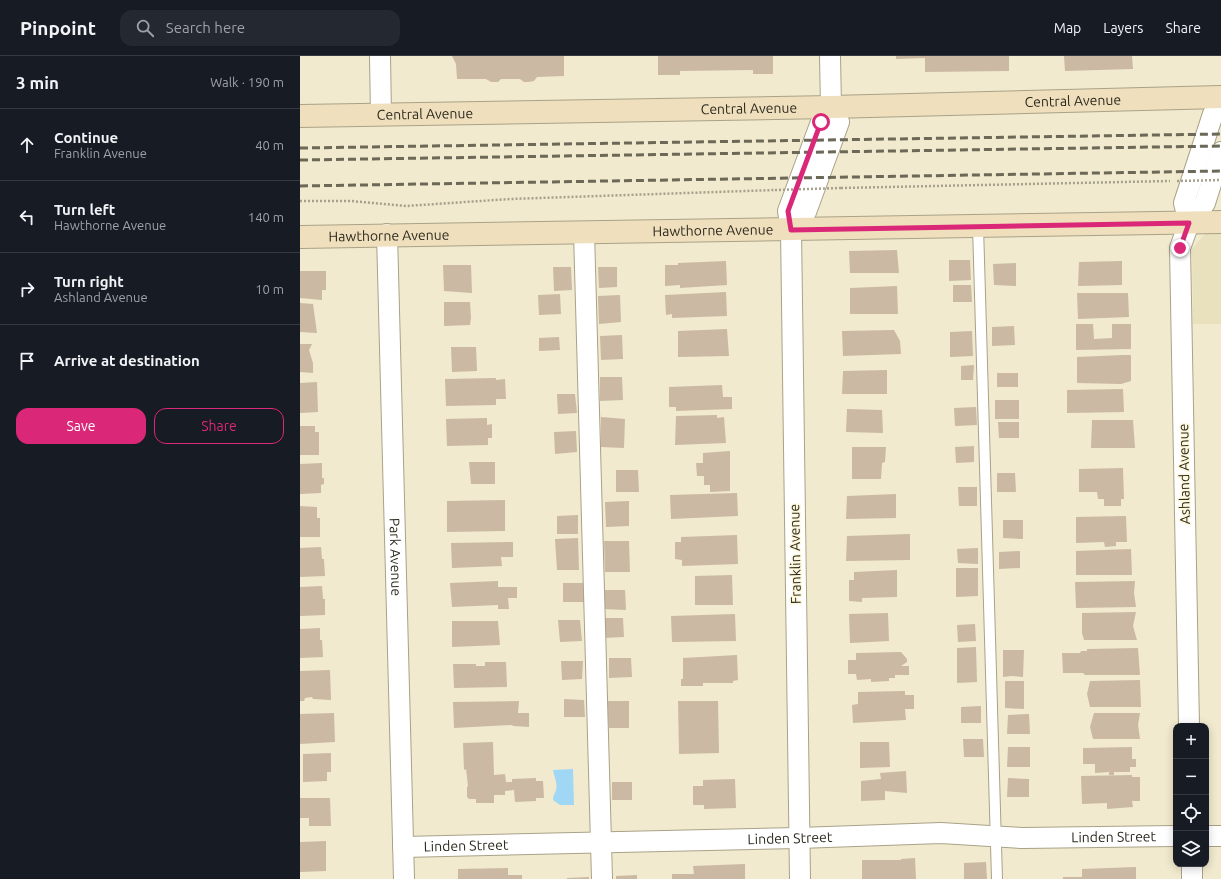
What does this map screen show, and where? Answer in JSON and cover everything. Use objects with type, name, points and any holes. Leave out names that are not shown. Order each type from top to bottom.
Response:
[{"type":"street","points":[[380,56],[381,115]]},
{"type":"street","points":[[791,230],[806,212],[839,122],[831,107],[830,56]]},
{"type":"street","name":"Central Avenue","points":[[300,116],[831,107],[1221,97]]},
{"type":"street","points":[[1189,223],[1184,203],[1213,114],[1221,105]]},
{"type":"street","name":"Ashland Avenue","points":[[1189,723],[1180,248],[1189,223],[1205,203],[1221,152]]},
{"type":"street","name":"Hawthorne Avenue","points":[[300,237],[387,234],[791,230],[1221,222]]},
{"type":"street","name":"Franklin Avenue","points":[[791,230],[800,879]]},
{"type":"street","points":[[584,232],[602,879]]},
{"type":"street","name":"Park Avenue","points":[[387,234],[404,879]]},
{"type":"street","name":"Linden Street","points":[[403,847],[799,838],[941,833],[996,837],[1173,836]]},
{"type":"street","points":[[1209,836],[1221,836]]},
{"type":"street","points":[[1192,867],[1192,879]]},
{"type":"lane","points":[[978,226],[997,879]]},
{"type":"path","points":[[300,201],[351,201],[406,206],[510,198],[841,188],[1221,180]]},
{"type":"shaded area","points":[[1221,233],[1221,324],[1193,324],[1192,249],[1205,234]]},
{"type":"water","points":[[573,769],[574,805],[560,805],[553,800],[557,785],[553,770]]},
{"type":"building","points":[[452,56],[564,56],[564,76],[537,77],[534,81],[528,82],[524,82],[520,79],[501,79],[498,82],[491,82],[486,79],[457,79],[456,64]]},
{"type":"building","points":[[658,56],[773,56],[773,74],[753,74],[753,70],[680,71],[680,75],[658,75]]},
{"type":"building","points":[[896,56],[1009,56],[1009,71],[925,72],[925,58],[896,59]]},
{"type":"building","points":[[1064,56],[1132,56],[1133,69],[1065,71]]},
{"type":"building","points":[[897,250],[899,273],[850,273],[849,251]]},
{"type":"building","points":[[949,260],[970,260],[971,280],[949,281]]},
{"type":"building","points":[[726,261],[727,285],[680,288],[680,285],[665,286],[665,265]]},
{"type":"building","points":[[1122,261],[1122,285],[1078,286],[1079,262]]},
{"type":"building","points":[[1016,263],[1016,286],[994,285],[993,264]]},
{"type":"building","points":[[443,265],[471,265],[472,293],[444,291]]},
{"type":"building","points":[[553,267],[571,267],[572,290],[554,291]]},
{"type":"building","points":[[598,267],[617,267],[617,287],[599,288]]},
{"type":"building","points":[[300,271],[326,271],[326,290],[322,290],[322,300],[300,298]]},
{"type":"building","points":[[953,285],[971,285],[972,302],[953,302]]},
{"type":"building","points":[[897,286],[898,314],[850,314],[850,288]]},
{"type":"building","points":[[726,292],[727,316],[672,318],[672,314],[666,315],[665,295]]},
{"type":"building","points":[[1077,293],[1128,293],[1129,317],[1078,319]]},
{"type":"building","points":[[560,294],[561,314],[539,315],[538,295]]},
{"type":"building","points":[[620,295],[621,322],[599,324],[598,296]]},
{"type":"building","points":[[444,302],[470,302],[470,325],[444,326]]},
{"type":"building","points":[[300,303],[313,304],[317,333],[300,332]]},
{"type":"building","points":[[1076,324],[1093,324],[1094,339],[1112,338],[1112,324],[1131,324],[1131,349],[1076,350]]},
{"type":"building","points":[[1014,326],[1015,345],[992,346],[992,327]]},
{"type":"building","points":[[727,329],[729,356],[678,357],[678,331]]},
{"type":"building","points":[[894,330],[900,341],[901,354],[843,356],[842,331]]},
{"type":"building","points":[[972,331],[973,356],[950,357],[950,332]]},
{"type":"building","points":[[622,335],[623,359],[601,360],[600,336]]},
{"type":"building","points":[[559,337],[560,350],[539,351],[539,338]]},
{"type":"building","points":[[300,344],[312,344],[309,350],[313,363],[313,373],[300,372]]},
{"type":"building","points":[[451,347],[476,347],[477,371],[452,372]]},
{"type":"building","points":[[1131,355],[1131,381],[1121,384],[1077,383],[1077,357]]},
{"type":"building","points":[[974,365],[973,380],[961,380],[961,366]]},
{"type":"building","points":[[887,370],[887,394],[842,394],[843,371]]},
{"type":"building","points":[[997,373],[1018,373],[1018,387],[997,387]]},
{"type":"building","points":[[600,377],[622,377],[623,400],[600,401]]},
{"type":"building","points":[[496,378],[496,380],[505,379],[506,399],[496,399],[496,405],[446,406],[445,379]]},
{"type":"building","points":[[317,382],[318,412],[300,413],[300,383]]},
{"type":"building","points":[[722,385],[723,397],[732,397],[732,409],[676,411],[676,407],[669,407],[669,387]]},
{"type":"building","points":[[1123,389],[1124,412],[1067,413],[1067,390]]},
{"type":"building","points":[[557,394],[575,394],[577,413],[558,414]]},
{"type":"building","points":[[995,400],[1019,400],[1019,419],[995,419]]},
{"type":"building","points":[[976,407],[977,425],[955,426],[954,408]]},
{"type":"building","points":[[847,409],[882,410],[883,433],[846,432]]},
{"type":"building","points":[[717,415],[717,418],[724,417],[726,443],[675,445],[676,416]]},
{"type":"building","points":[[601,417],[625,419],[624,448],[601,447]]},
{"type":"building","points":[[487,418],[487,425],[492,424],[492,438],[488,438],[488,445],[447,446],[446,419]]},
{"type":"building","points":[[1092,420],[1133,420],[1135,448],[1091,448]]},
{"type":"building","points":[[998,422],[1019,422],[1019,438],[999,438]]},
{"type":"building","points":[[300,426],[315,426],[315,432],[319,432],[319,455],[300,455]]},
{"type":"building","points":[[576,431],[577,452],[555,454],[554,432]]},
{"type":"building","points":[[974,446],[974,462],[956,463],[955,447]]},
{"type":"building","points":[[852,447],[886,447],[885,462],[882,463],[881,479],[852,479]]},
{"type":"building","points":[[730,451],[730,491],[710,492],[710,485],[704,485],[704,476],[697,476],[696,463],[703,463],[703,453]]},
{"type":"building","points":[[469,462],[495,462],[495,484],[471,484]]},
{"type":"building","points":[[322,463],[322,478],[324,478],[324,484],[321,485],[321,493],[300,494],[300,464]]},
{"type":"building","points":[[1123,468],[1124,499],[1121,499],[1121,506],[1104,506],[1104,499],[1098,499],[1097,492],[1079,492],[1079,469]]},
{"type":"building","points":[[616,470],[638,470],[639,492],[616,492]]},
{"type":"building","points":[[997,473],[1015,473],[1016,492],[997,492]]},
{"type":"building","points":[[958,487],[977,487],[977,506],[959,506]]},
{"type":"building","points":[[737,493],[738,516],[671,519],[670,495]]},
{"type":"building","points":[[896,494],[896,518],[846,519],[847,496]]},
{"type":"building","points":[[505,500],[505,531],[447,532],[447,501]]},
{"type":"building","points":[[629,501],[629,526],[606,527],[605,502]]},
{"type":"building","points":[[300,506],[317,507],[317,518],[320,518],[320,537],[300,537]]},
{"type":"building","points":[[578,515],[578,534],[557,534],[557,516]]},
{"type":"building","points":[[1126,516],[1127,542],[1116,542],[1116,546],[1105,547],[1104,542],[1076,543],[1076,517]]},
{"type":"building","points":[[1003,520],[1023,520],[1023,539],[1003,538]]},
{"type":"building","points":[[910,534],[910,560],[846,561],[847,536]]},
{"type":"building","points":[[737,535],[738,564],[682,566],[682,560],[675,559],[675,542],[681,542],[681,537]]},
{"type":"building","points":[[578,538],[579,570],[557,570],[555,539]]},
{"type":"building","points":[[604,541],[629,541],[630,572],[605,572]]},
{"type":"building","points":[[513,542],[513,557],[501,557],[502,566],[452,568],[451,543]]},
{"type":"building","points":[[321,547],[322,559],[324,559],[325,576],[300,577],[300,548]]},
{"type":"building","points":[[978,548],[978,564],[958,563],[957,549]]},
{"type":"building","points":[[1131,549],[1132,575],[1076,575],[1076,551]]},
{"type":"building","points":[[1020,551],[1020,568],[999,569],[999,552]]},
{"type":"building","points":[[956,568],[978,568],[978,596],[956,597]]},
{"type":"building","points":[[897,570],[897,597],[862,598],[862,602],[849,601],[849,580],[854,580],[854,572]]},
{"type":"building","points":[[732,575],[733,605],[695,605],[695,576]]},
{"type":"building","points":[[498,581],[498,587],[517,587],[517,598],[508,598],[509,609],[498,609],[498,605],[452,607],[450,583]]},
{"type":"building","points":[[1135,581],[1134,593],[1136,607],[1076,608],[1075,582]]},
{"type":"building","points":[[563,583],[584,583],[585,602],[563,602]]},
{"type":"building","points":[[322,586],[323,599],[325,599],[325,615],[300,616],[300,587]]},
{"type":"building","points":[[602,590],[625,590],[626,610],[602,609]]},
{"type":"building","points":[[1136,612],[1133,626],[1137,640],[1084,640],[1082,633],[1082,613]]},
{"type":"building","points":[[888,613],[889,641],[850,643],[849,614]]},
{"type":"building","points":[[735,614],[736,641],[672,642],[671,616]]},
{"type":"building","points":[[603,618],[623,618],[624,637],[603,638]]},
{"type":"building","points":[[558,620],[580,620],[582,641],[560,642]]},
{"type":"building","points":[[452,621],[498,621],[500,645],[452,647]]},
{"type":"building","points":[[975,624],[976,641],[958,642],[957,625]]},
{"type":"building","points":[[320,628],[320,640],[322,640],[323,657],[300,658],[300,629]]},
{"type":"building","points":[[976,647],[977,682],[957,683],[957,648]]},
{"type":"building","points":[[1138,648],[1140,675],[1085,675],[1083,673],[1063,673],[1062,653],[1080,653],[1081,651],[1087,651],[1087,649]]},
{"type":"building","points":[[1003,650],[1024,650],[1023,677],[1003,677]]},
{"type":"building","points":[[901,652],[907,659],[907,662],[901,666],[909,666],[909,675],[895,675],[895,678],[889,678],[889,681],[871,682],[871,679],[857,680],[856,674],[848,674],[848,660],[856,660],[856,653]]},
{"type":"building","points":[[737,655],[738,680],[733,681],[733,683],[703,683],[703,686],[681,686],[681,679],[683,679],[683,658]]},
{"type":"building","points":[[609,658],[631,658],[632,677],[609,678]]},
{"type":"building","points":[[561,661],[583,661],[582,679],[562,680]]},
{"type":"building","points":[[485,662],[506,662],[507,687],[454,688],[453,664],[476,664],[476,666],[485,666]]},
{"type":"building","points":[[330,670],[331,700],[313,699],[312,697],[305,698],[304,701],[300,701],[300,671]]},
{"type":"building","points":[[1140,680],[1141,707],[1090,707],[1087,694],[1090,681]]},
{"type":"building","points":[[1005,681],[1024,681],[1024,709],[1005,708]]},
{"type":"building","points":[[905,691],[905,695],[914,695],[914,709],[905,709],[906,720],[853,723],[852,705],[858,704],[858,692]]},
{"type":"building","points":[[564,699],[584,700],[585,717],[564,717]]},
{"type":"building","points":[[519,701],[518,713],[529,713],[529,727],[512,725],[454,728],[453,702]]},
{"type":"building","points":[[607,701],[629,701],[629,728],[609,728]]},
{"type":"building","points":[[678,701],[718,701],[719,753],[679,754]]},
{"type":"building","points":[[981,706],[981,723],[961,723],[961,707]]},
{"type":"building","points":[[334,713],[335,742],[300,744],[300,714]]},
{"type":"building","points":[[1094,713],[1140,713],[1138,725],[1140,739],[1093,739],[1090,727]]},
{"type":"building","points":[[1029,714],[1030,734],[1007,734],[1008,715]]},
{"type":"building","points":[[963,739],[983,739],[984,757],[964,757]]},
{"type":"building","points":[[493,742],[494,775],[505,774],[506,782],[512,782],[512,779],[536,778],[536,781],[543,781],[544,798],[536,798],[536,801],[515,802],[514,790],[505,791],[505,795],[494,795],[494,803],[476,803],[476,799],[469,799],[467,797],[468,786],[466,769],[464,770],[463,743]]},
{"type":"building","points":[[860,742],[889,742],[890,767],[860,768]]},
{"type":"building","points":[[1008,747],[1030,747],[1030,767],[1007,767]]},
{"type":"building","points":[[1132,747],[1132,759],[1136,759],[1136,767],[1130,767],[1130,772],[1114,772],[1114,775],[1109,775],[1109,772],[1095,773],[1095,764],[1083,764],[1083,748]]},
{"type":"building","points":[[331,753],[331,772],[327,772],[327,781],[303,782],[303,754]]},
{"type":"building","points":[[906,771],[907,793],[885,791],[885,800],[861,801],[861,781],[881,779],[880,773]]},
{"type":"building","points":[[1132,775],[1132,777],[1140,777],[1140,801],[1132,801],[1133,807],[1107,809],[1107,803],[1082,804],[1081,776]]},
{"type":"building","points":[[1008,778],[1029,779],[1029,797],[1007,797]]},
{"type":"building","points":[[735,779],[736,808],[704,809],[704,805],[693,805],[693,786],[703,786],[703,780]]},
{"type":"building","points":[[612,782],[632,782],[632,800],[612,800]]},
{"type":"building","points":[[300,798],[330,798],[331,826],[309,826],[309,818],[300,818]]},
{"type":"building","points":[[326,841],[326,871],[300,872],[300,842]]},
{"type":"building","points":[[915,858],[916,879],[862,879],[862,860],[901,860]]},
{"type":"building","points":[[986,862],[987,879],[964,879],[964,863]]},
{"type":"building","points":[[745,864],[745,879],[672,879],[672,874],[694,874],[693,866]]},
{"type":"building","points":[[1136,867],[1136,879],[1063,879],[1063,877],[1082,877],[1082,869]]},
{"type":"building","points":[[508,868],[508,875],[522,875],[522,879],[458,879],[458,869]]},
{"type":"building","points":[[637,875],[637,879],[616,879],[616,876]]},
{"type":"building","points":[[589,877],[589,879],[567,879],[567,878]]},
{"type":"railway","points":[[300,148],[1221,134]]},
{"type":"railway","points":[[300,160],[1221,146]]},
{"type":"railway","points":[[300,186],[1221,171]]},
{"type":"route","points":[[821,122],[788,211],[791,230],[1189,223],[1180,248]]}]
